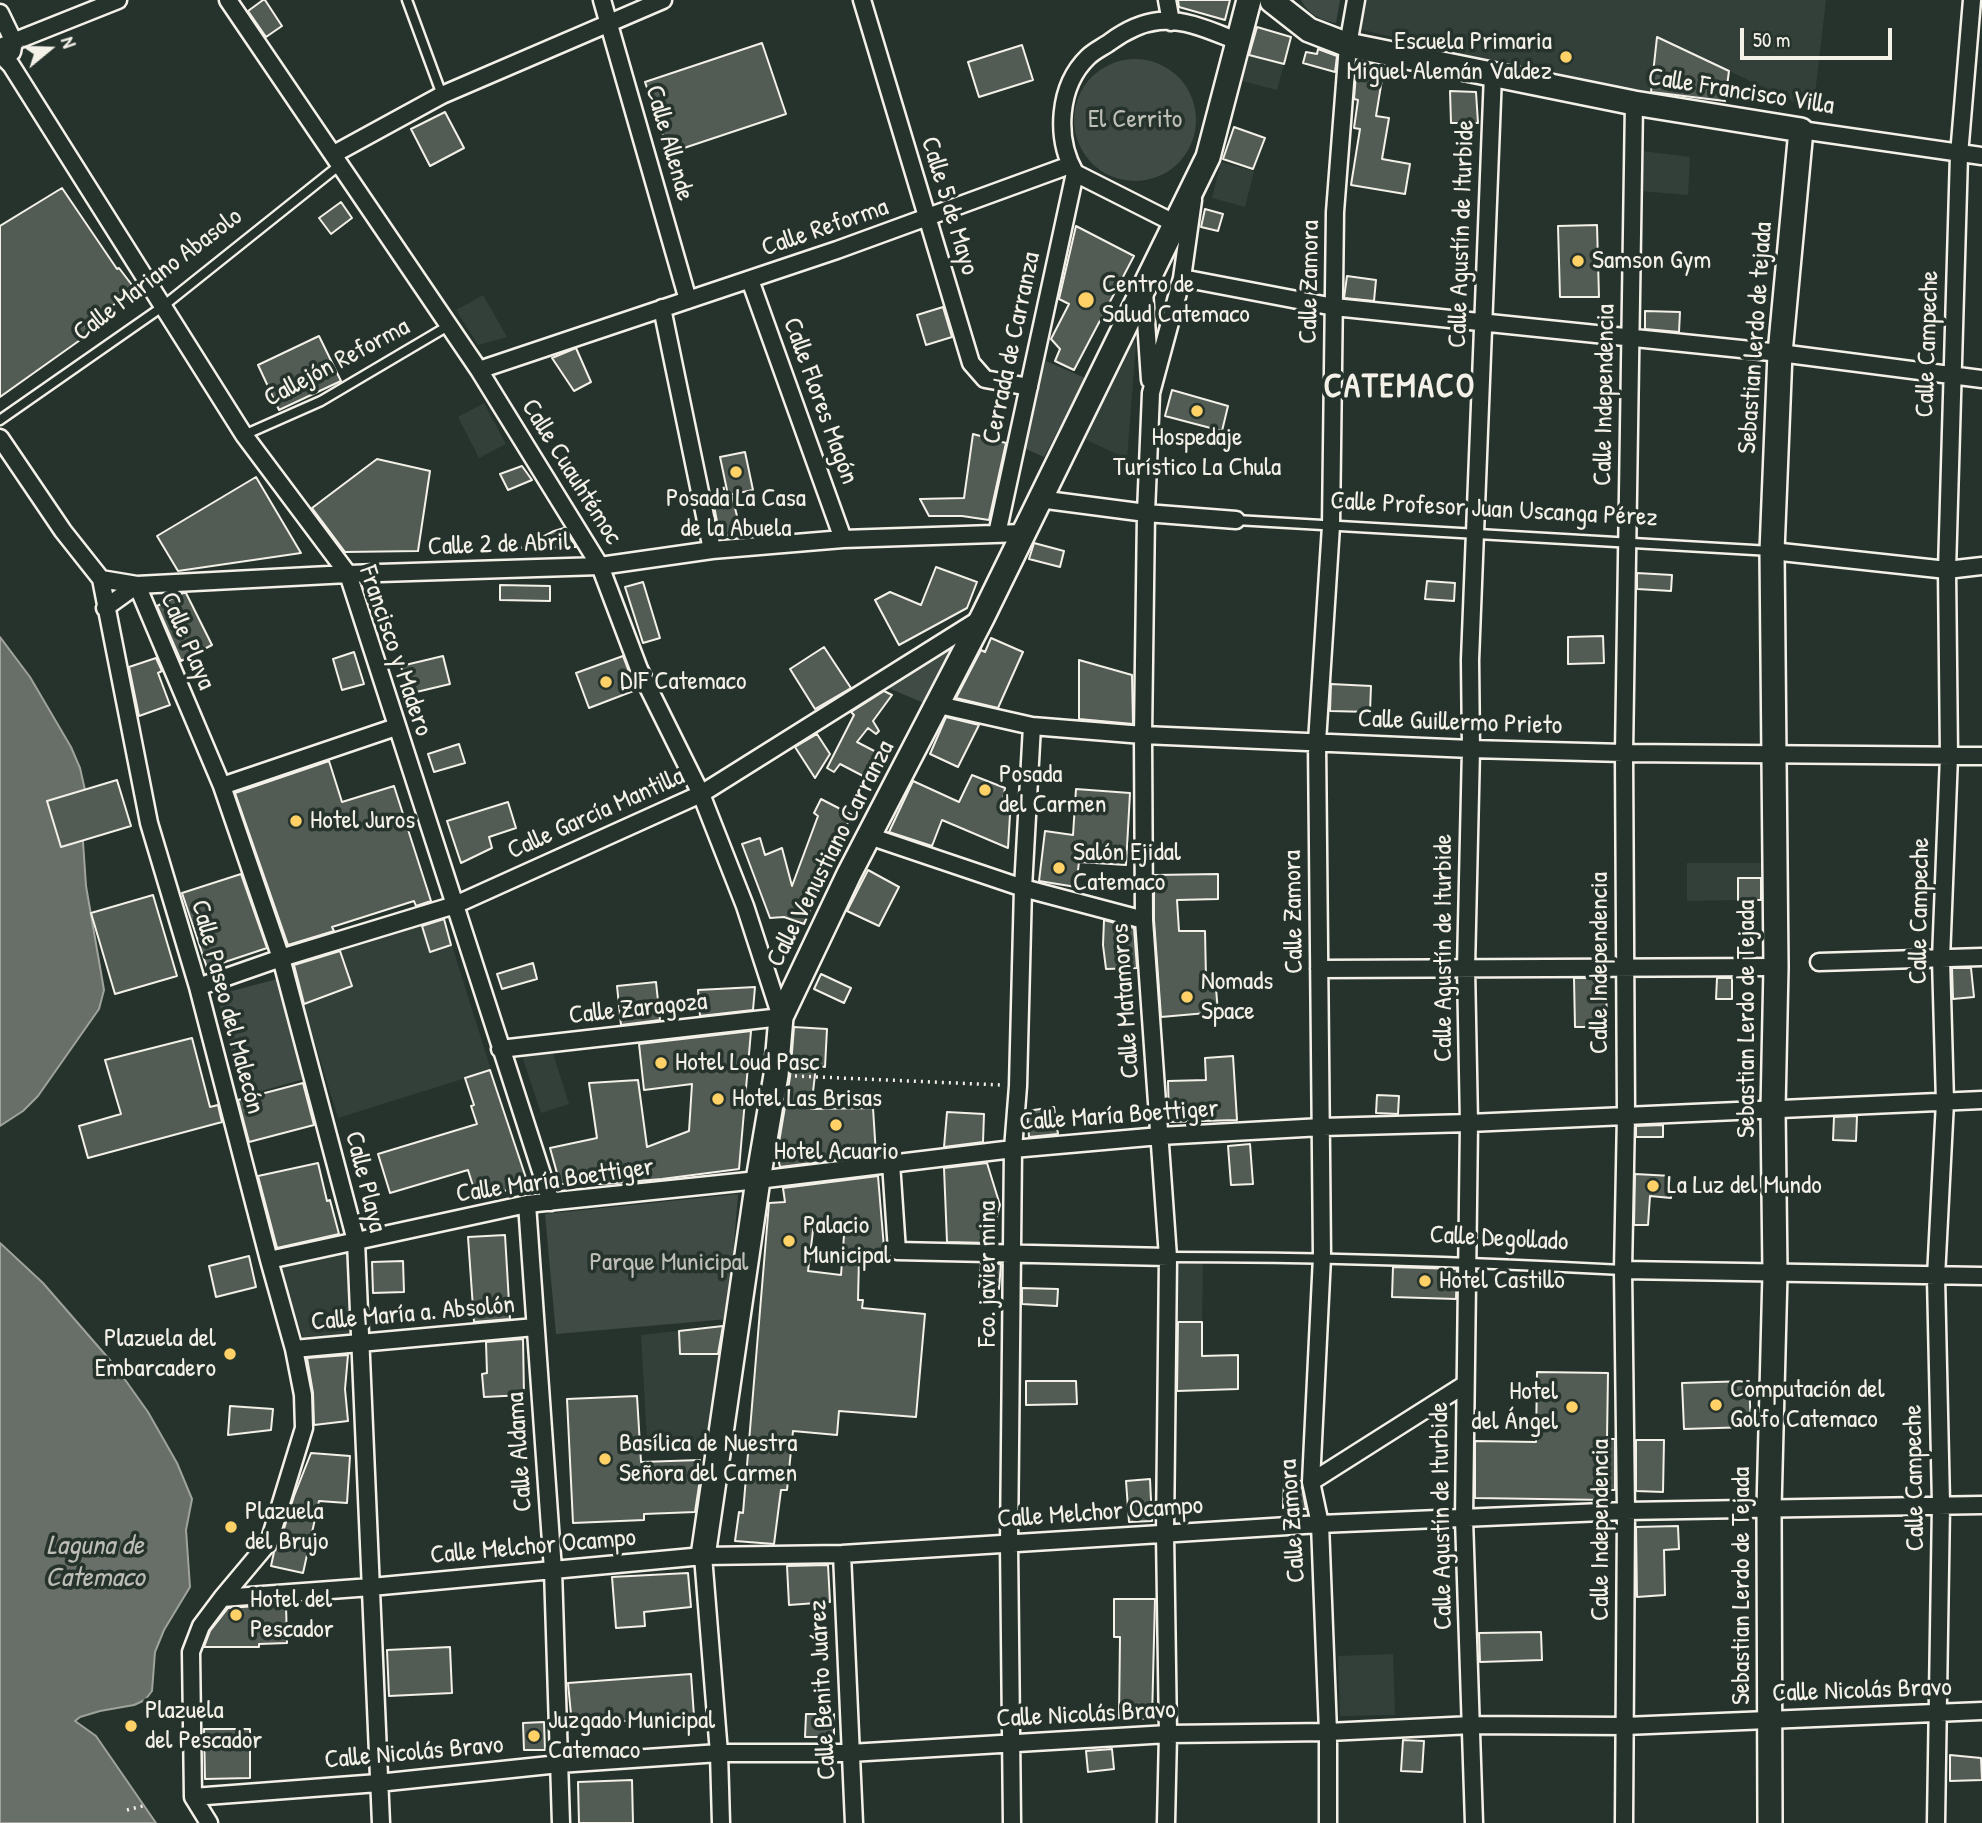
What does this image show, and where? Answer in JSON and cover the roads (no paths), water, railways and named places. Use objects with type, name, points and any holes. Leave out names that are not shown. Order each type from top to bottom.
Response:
[{"type":"main road","name":"Calle Venustiano Carranza","points":[[703,1556],[776,1075],[781,1017],[869,836],[939,705],[1208,157],[1249,0]]},
{"type":"main road","points":[[1237,41],[1271,0]]},
{"type":"main road","name":"Calle Francisco Villa","points":[[1271,0],[1309,30],[1348,46],[1634,103],[1801,130]]},
{"type":"main road","name":"Sebastian lerdo de tejada","points":[[1772,551],[1780,353],[1801,130]]},
{"type":"main road","name":"Sebastian Lerdo de Tejada","points":[[1770,1823],[1769,1508],[1775,1273],[1773,1109],[1776,967],[1772,551]]},
{"type":"street","points":[[0,13],[7,44],[118,0]]},
{"type":"street","name":"Calle Cuauhtémoc","points":[[228,0],[479,370],[600,566],[639,669],[701,794],[745,906],[781,1017]]},
{"type":"street","name":"Calle Allende","points":[[602,0],[688,300]]},
{"type":"street","name":"Calle Mariano Abasolo","points":[[338,159],[442,95],[663,0]]},
{"type":"street","name":"Calle 5 de Mayo","points":[[862,0],[971,363],[985,379],[1029,387]]},
{"type":"street","points":[[1167,0],[1171,22]]},
{"type":"street","name":"Calle Zamora","points":[[1328,1823],[1328,1732],[1321,1524],[1311,1482],[1322,1257],[1317,742],[1331,526],[1335,212],[1348,46],[1356,0]]},
{"type":"street","name":"Calle Campeche","points":[[1936,1823],[1941,1504],[1936,1277],[1945,1102],[1941,960],[1949,756],[1947,570],[1959,155],[1972,0]]},
{"type":"street","points":[[1174,223],[1072,169],[1061,111],[1070,84],[1087,57],[1130,28],[1158,21],[1186,22],[1237,41]]},
{"type":"street","name":"Francisco y Madero","points":[[7,44],[5,59],[244,435],[348,574],[551,1202]]},
{"type":"street","name":"Calle Agustín de Iturbide","points":[[1474,1823],[1464,1519],[1469,1123],[1466,968],[1471,749],[1469,660],[1493,74]]},
{"type":"street","name":"Calle Independencia","points":[[1624,1823],[1624,753],[1634,103]]},
{"type":"street","name":"Calle Francisco Villa","points":[[1801,130],[1959,155],[1982,156]]},
{"type":"street","name":"Calle Reforma","points":[[479,370],[1072,169]]},
{"type":"street","name":"Cerrada de Carranza","points":[[997,534],[1072,169]]},
{"type":"street","name":"Calle Matamoros","points":[[1166,1823],[1168,1256],[1144,920],[1146,513],[1151,393],[1182,278],[1195,181]]},
{"type":"street","points":[[1182,278],[1334,307],[1780,353],[1982,379]]},
{"type":"street","name":"Calle Flores Magón","points":[[750,280],[844,538]]},
{"type":"street","points":[[1143,289],[1151,393]]},
{"type":"street","points":[[662,308],[712,550]]},
{"type":"street","points":[[0,439],[63,531],[101,579]]},
{"type":"street","name":"Calle Profesor Juan Uscanga Pérez","points":[[1039,499],[1146,513],[1236,520]]},
{"type":"street","name":"Calle 2 de Abril","points":[[101,579],[137,585],[348,574],[600,566],[712,550],[844,538],[1023,533]]},
{"type":"street","name":"Calle Profesor Juan Uscanga Pérez","points":[[1772,551],[1947,570],[1982,566]]},
{"type":"street","name":"Calle Paseo del Malecón","points":[[101,579],[149,823],[198,986],[294,1349],[303,1395],[304,1428],[269,1542],[201,1626],[191,1652],[193,1797]]},
{"type":"street","points":[[105,608],[137,585]]},
{"type":"street","name":"Calle Playa","points":[[137,585],[222,786],[281,958],[356,1241],[381,1823]]},
{"type":"street","name":"Calle García Mantilla","points":[[198,986],[455,905],[701,794],[982,618]]},
{"type":"street","name":"Calle Guillermo Prieto","points":[[939,705],[1032,726],[1143,735],[1624,753],[1982,756]]},
{"type":"street","name":"Fco. javier mina","points":[[1012,1823],[1009,1544],[1013,1149],[1018,1086],[1023,888],[1032,726]]},
{"type":"street","points":[[222,786],[396,727]]},
{"type":"street","points":[[869,836],[1023,888],[1144,920]]},
{"type":"street","points":[[1819,962],[1982,957]]},
{"type":"street","points":[[1319,969],[1776,967]]},
{"type":"street","name":"Calle Zaragoza","points":[[500,1049],[781,1017]]},
{"type":"street","name":"Calle María Boettiger","points":[[269,1260],[527,1205],[1013,1149],[1160,1136],[1322,1127],[1982,1100]]},
{"type":"street","name":"Calle Degollado","points":[[891,1163],[897,1251],[1168,1256]]},
{"type":"street","name":"Calle Aldama","points":[[527,1205],[553,1570],[561,1823]]},
{"type":"street","name":"Calle Degollado","points":[[1623,1270],[1982,1276]]},
{"type":"street","name":"Calle María a. Absolón","points":[[294,1349],[535,1327]]},
{"type":"street","points":[[1311,1482],[1464,1385]]},
{"type":"street","name":"Calle Melchor Ocampo","points":[[222,1598],[703,1556],[842,1554],[1321,1524],[1626,1511],[1982,1505]]},
{"type":"street","name":"Calle Benito Juárez","points":[[842,1554],[855,1823]]},
{"type":"street","name":"Calle Venustiano Carranza","points":[[703,1556],[719,1754],[721,1823]]},
{"type":"street","name":"Calle Nicolás Bravo","points":[[193,1797],[378,1783],[559,1764],[719,1754],[850,1753],[1168,1734],[1328,1732],[1472,1725],[1625,1726],[1982,1711]]},
{"type":"street","points":[[193,1797],[209,1823]]},
{"type":"lane","points":[[407,0],[442,95]]},
{"type":"lane","name":"Calle Mariano Abasolo","points":[[0,420],[162,307],[338,159]]},
{"type":"lane","name":"Callejón Reforma","points":[[244,435],[321,401],[448,326]]},
{"type":"lane","name":"Calle Profesor Juan Uscanga Pérez","points":[[1236,520],[1772,551]]},
{"type":"lane","name":"Calle Degollado","points":[[1168,1256],[1322,1257],[1623,1270]]},
{"type":"water","points":[[0,637],[30,677],[71,747],[80,768],[85,790],[83,842],[86,886],[104,990],[99,1009],[38,1096],[23,1111],[0,1126]]},
{"type":"water","name":"Laguna de Catemaco","points":[[0,1243],[43,1283],[116,1367],[148,1412],[177,1463],[192,1499],[186,1530],[190,1587],[164,1630],[155,1652],[152,1691],[145,1700],[134,1705],[100,1711],[75,1721],[96,1736],[156,1823],[0,1823]]},
{"type":"place","name":"Escuela Primaria Miguel Alemán Valdez","points":[[1566,57]]},
{"type":"place","name":"Samson Gym","points":[[1578,261]]},
{"type":"place","name":"Centro de Salud Catemaco","points":[[1086,300]]},
{"type":"place","name":"Hospedaje Turístico La Chula","points":[[1197,411]]},
{"type":"place","name":"Posada La Casa de la Abuela","points":[[736,472]]},
{"type":"place","name":"DIF Catemaco","points":[[606,682]]},
{"type":"place","name":"Posada del Carmen","points":[[985,790]]},
{"type":"place","name":"Hotel Juros","points":[[296,821]]},
{"type":"place","name":"Salón Ejidal Catemaco","points":[[1059,868]]},
{"type":"place","name":"Nomads Space","points":[[1187,997]]},
{"type":"place","name":"Hotel Loud Pasc","points":[[661,1063]]},
{"type":"place","name":"Hotel Las Brisas","points":[[718,1099]]},
{"type":"place","name":"Hotel Acuario","points":[[836,1125]]},
{"type":"place","name":"La Luz del Mundo","points":[[1653,1186]]},
{"type":"place","name":"Palacio Municipal","points":[[789,1241]]},
{"type":"place","name":"Hotel Castillo","points":[[1425,1281]]},
{"type":"place","name":"Plazuela del Embarcadero","points":[[230,1354]]},
{"type":"place","name":"Computación del Golfo Catemaco","points":[[1716,1405]]},
{"type":"place","name":"Hotel del Ángel","points":[[1572,1407]]},
{"type":"place","name":"Basílica de Nuestra Señora del Carmen","points":[[605,1459]]},
{"type":"place","name":"Plazuela del Brujo","points":[[231,1527]]},
{"type":"place","name":"Hotel del Pescador","points":[[236,1615]]},
{"type":"place","name":"Plazuela del Pescador","points":[[131,1726]]},
{"type":"place","name":"Juzgado Municipal Catemaco","points":[[534,1736]]},
{"type":"district","name":"CATEMACO","points":[[1400,388]]},
{"type":"park label","name":"El Cerrito","points":[[1135,120]]},
{"type":"park label","name":"Parque Municipal","points":[[669,1263]]}]
